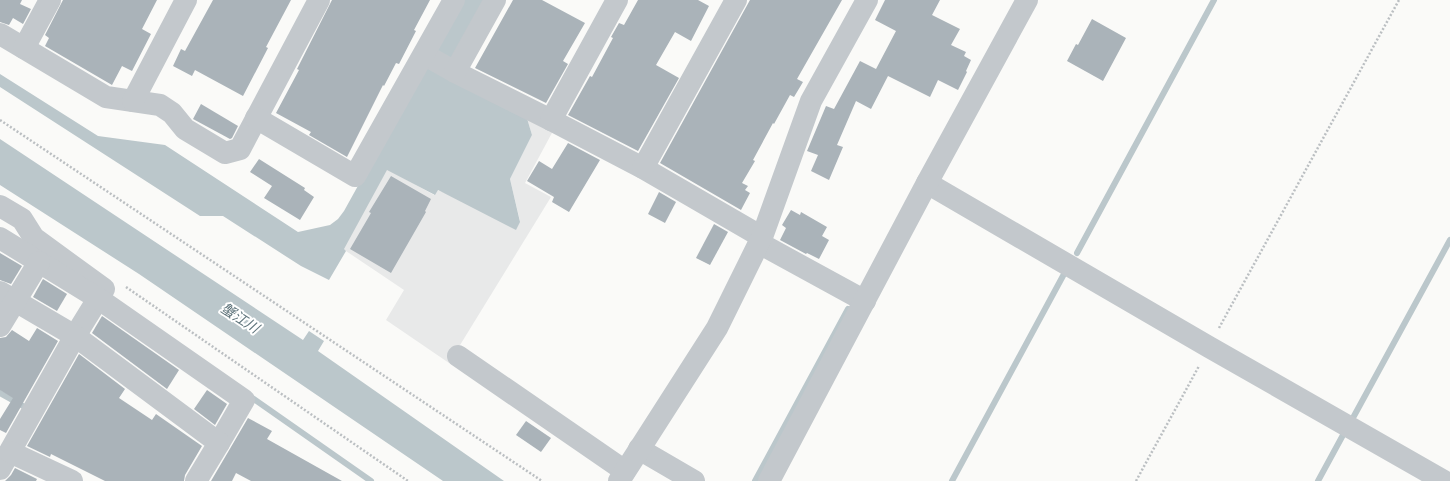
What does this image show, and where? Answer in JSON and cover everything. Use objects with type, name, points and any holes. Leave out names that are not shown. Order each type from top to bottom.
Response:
[{"type":"street","points":[[24,48],[50,0]]},
{"type":"street","points":[[133,101],[186,0]]},
{"type":"street","points":[[0,34],[106,97],[160,105],[172,114],[184,129],[225,153],[240,149],[319,0]]},
{"type":"street","points":[[256,118],[355,176],[427,56],[454,0]]},
{"type":"street","points":[[453,71],[495,0]]},
{"type":"street","points":[[551,120],[617,0]]},
{"type":"street","points":[[643,168],[736,0]]},
{"type":"street","points":[[458,356],[622,476],[717,328],[761,240],[811,100],[867,0]]},
{"type":"street","points":[[769,481],[927,183],[1027,0]]},
{"type":"street","points":[[427,56],[453,71],[643,168],[865,301]]},
{"type":"street","points":[[927,183],[1209,348],[1444,481]]},
{"type":"street","points":[[0,206],[22,219],[34,238],[104,289],[75,336],[5,460],[72,481]]},
{"type":"street","points":[[0,238],[98,299],[244,400],[196,481]]},
{"type":"street","points":[[0,326],[8,296],[39,262]]},
{"type":"street","points":[[8,296],[75,336],[219,443]]},
{"type":"street","points":[[639,449],[694,481]]},
{"type":"path","points":[[1136,481],[1398,0]]},
{"type":"path","points":[[0,120],[542,481]]},
{"type":"path","points":[[122,284],[408,481]]},
{"type":"shaded area","points":[[526,115],[553,131],[525,183],[551,197],[449,363],[386,320],[404,290],[343,249],[387,169],[434,195],[437,190],[520,221],[510,179],[532,135]]},
{"type":"water","points":[[461,0],[486,0],[445,75],[526,115],[532,135],[510,179],[520,222],[516,230],[438,190],[435,195],[387,170],[344,249],[346,251],[329,280],[301,266],[223,216],[200,216],[0,87],[0,74],[98,136],[165,145],[298,232],[330,225],[338,219],[344,211]]},
{"type":"water","name":"蟹江川","points":[[0,139],[303,340],[309,331],[324,341],[318,351],[504,481],[443,481],[139,274],[0,185]]},
{"type":"building","points":[[0,0],[22,0],[20,4],[31,9],[23,24],[13,18],[9,25],[0,22]]},
{"type":"building","points":[[63,0],[157,0],[142,29],[151,34],[132,71],[122,66],[112,85],[45,46],[49,38],[45,35]]},
{"type":"building","points":[[213,0],[291,0],[266,47],[268,48],[243,96],[195,70],[192,76],[173,66],[181,49],[185,51]]},
{"type":"building","points":[[332,0],[430,0],[414,30],[416,31],[399,64],[396,63],[384,86],[383,85],[347,157],[309,135],[311,132],[276,113],[299,70],[297,69]]},
{"type":"building","points":[[513,0],[542,0],[585,23],[563,61],[568,64],[546,103],[475,68]]},
{"type":"building","points":[[638,0],[698,0],[709,6],[691,41],[675,32],[656,65],[679,78],[638,151],[568,115],[590,76],[592,77],[613,38],[611,37],[619,23],[624,25]]},
{"type":"building","points":[[750,0],[842,0],[797,79],[803,82],[794,97],[790,95],[753,160],[755,161],[742,183],[748,186],[745,190],[750,193],[741,210],[660,163]]},
{"type":"building","points":[[885,0],[940,0],[932,15],[960,29],[951,45],[966,52],[964,56],[971,60],[958,90],[938,80],[930,97],[888,76],[871,109],[856,101],[837,145],[843,147],[829,180],[811,171],[818,155],[807,151],[826,106],[834,109],[860,61],[876,69],[896,31],[875,20]]},
{"type":"building","points":[[1092,19],[1126,38],[1103,81],[1067,61],[1076,44],[1078,45]]},
{"type":"building","points":[[201,104],[238,126],[232,138],[230,139],[193,119]]},
{"type":"building","points":[[568,143],[600,160],[569,212],[552,202],[554,197],[527,181],[539,161],[552,169]]},
{"type":"building","points":[[259,159],[305,188],[304,190],[314,197],[300,220],[264,198],[272,186],[250,172]]},
{"type":"building","points":[[391,176],[431,199],[425,211],[426,212],[391,273],[350,249],[371,213],[369,212]]},
{"type":"building","points":[[659,192],[676,202],[665,223],[648,214]]},
{"type":"building","points":[[791,210],[800,215],[801,212],[827,227],[822,236],[829,240],[819,259],[780,240],[786,228],[782,225]]},
{"type":"building","points":[[714,224],[728,232],[710,265],[696,258]]},
{"type":"building","points":[[0,253],[22,266],[11,284],[0,280]]},
{"type":"building","points":[[43,279],[67,294],[57,311],[33,297]]},
{"type":"building","points":[[102,316],[179,370],[167,389],[92,333]]},
{"type":"building","points":[[37,328],[58,341],[6,433],[0,430],[0,419],[13,398],[0,390],[0,338],[6,337],[12,330],[29,341]]},
{"type":"building","points":[[79,354],[125,389],[119,398],[152,420],[156,414],[202,446],[185,475],[184,481],[105,481],[51,454],[50,457],[27,446]]},
{"type":"building","points":[[207,390],[227,404],[215,425],[194,409]]},
{"type":"building","points":[[248,418],[272,431],[267,439],[342,481],[251,481],[236,473],[232,481],[211,481]]},
{"type":"building","points":[[526,421],[551,438],[541,452],[516,435]]},
{"type":"building","points":[[15,468],[37,479],[36,481],[5,481]]},
{"type":"waterway","points":[[1077,253],[1214,0]]},
{"type":"waterway","points":[[1354,416],[1450,240]]},
{"type":"waterway","points":[[952,481],[1064,274]]},
{"type":"waterway","points":[[755,481],[848,309]]},
{"type":"waterway","points":[[0,393],[23,406]]},
{"type":"waterway","points":[[248,395],[371,481]]},
{"type":"waterway","points":[[1318,481],[1343,435]]}]
